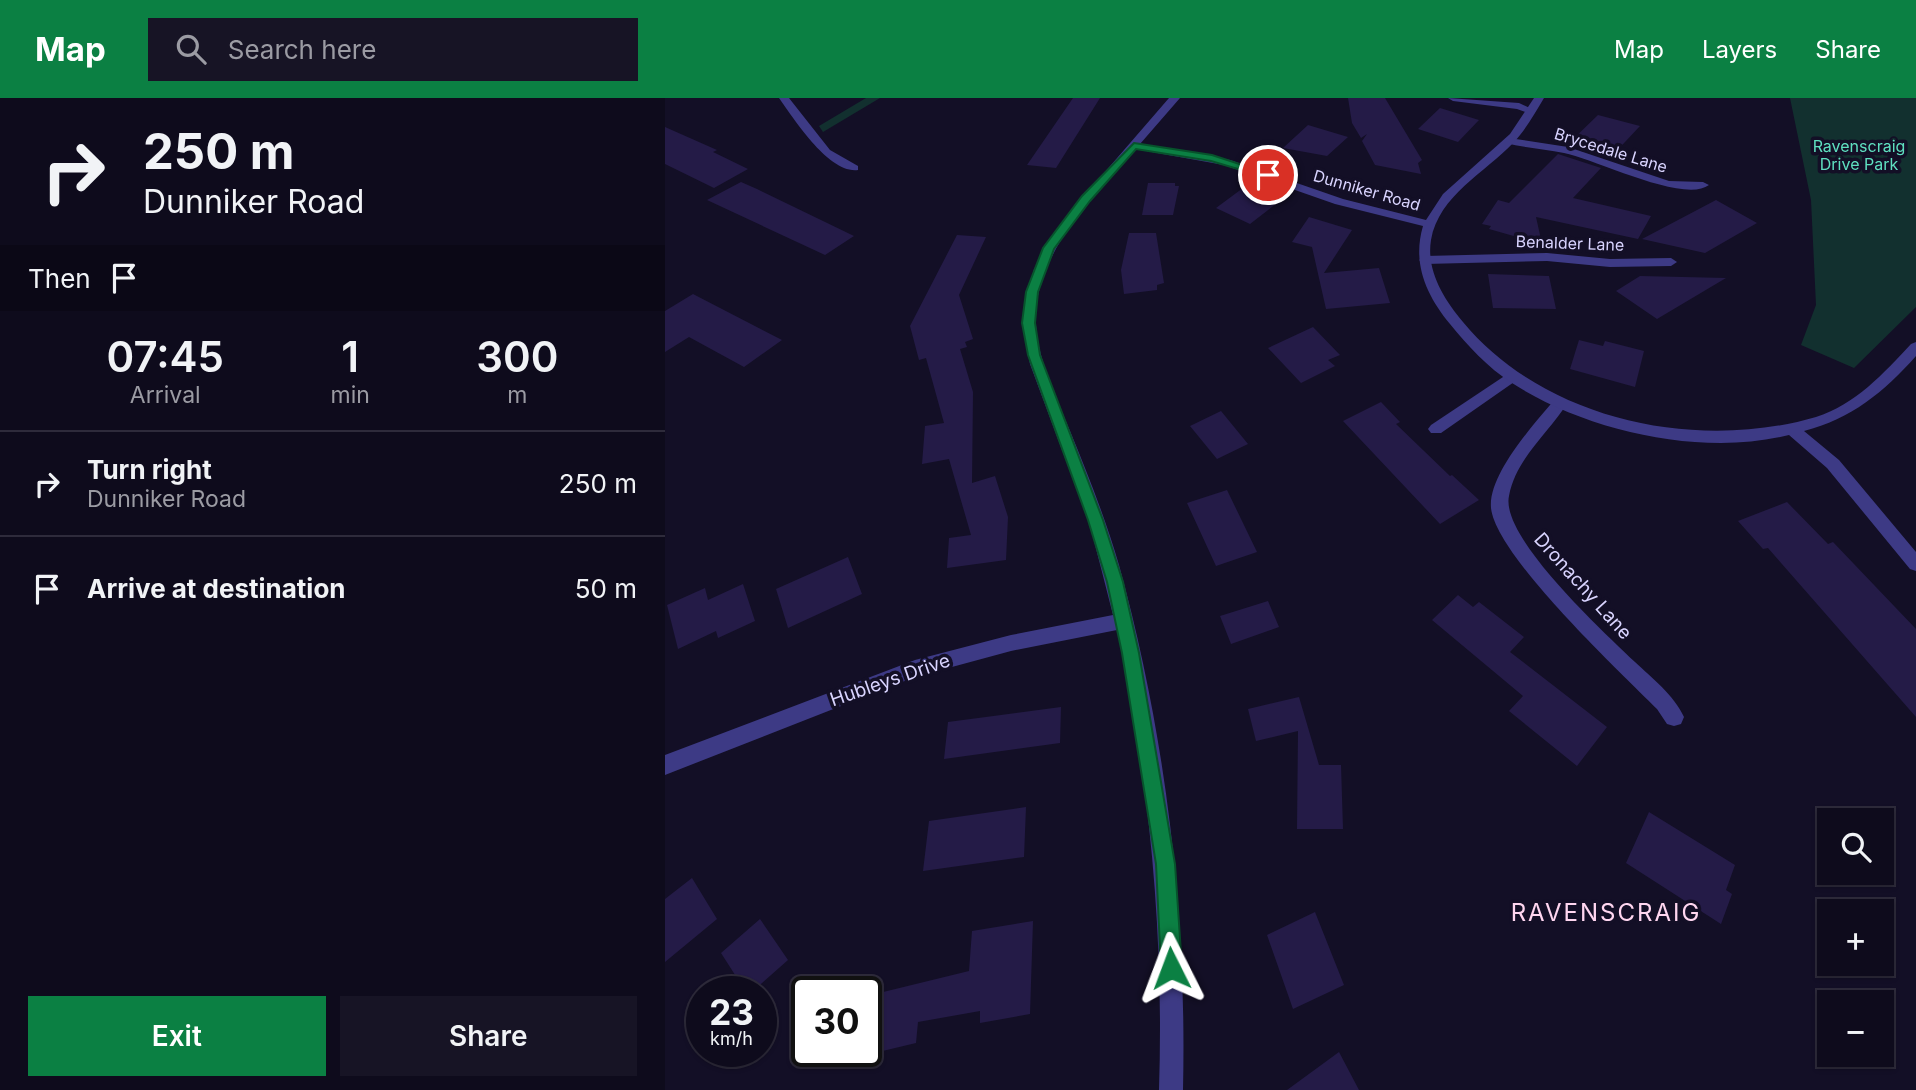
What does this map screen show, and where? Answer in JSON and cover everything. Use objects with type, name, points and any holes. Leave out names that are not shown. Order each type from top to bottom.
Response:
[{"type":"street","points":[[784,98],[826,152],[854,168]]},
{"type":"street","points":[[1171,1090],[1175,1023],[1165,864],[1131,653],[1115,582],[1096,520],[1034,355],[1028,323],[1032,292],[1049,248],[1086,198],[1175,98]]},
{"type":"street","points":[[1453,98],[1520,106],[1531,111]]},
{"type":"street","points":[[1539,98],[1510,141],[1448,196],[1429,224],[1424,242],[1425,260],[1432,286],[1451,319],[1480,352],[1512,376],[1561,402],[1620,422],[1692,436],[1738,436],[1792,429],[1847,410],[1887,378],[1916,347]]},
{"type":"street","name":"Brycedale Lane","points":[[1510,141],[1568,150],[1668,184],[1703,185]]},
{"type":"street","name":"Dunniker Road","points":[[1134,146],[1219,160],[1339,202],[1429,224]]},
{"type":"street","name":"Benalder Lane","points":[[1425,260],[1547,257],[1610,264],[1671,262]]},
{"type":"street","points":[[1436,429],[1512,376]]},
{"type":"street","name":"Dronachy Lane","points":[[1561,402],[1507,477],[1500,499],[1501,517],[1536,569],[1575,614],[1664,703],[1674,717]]},
{"type":"street","points":[[1792,429],[1833,464],[1916,564]]},
{"type":"street","name":"Hubleys Drive","points":[[665,765],[915,669],[1011,643],[1123,621]]},
{"type":"green space","points":[[866,98],[880,98],[823,132],[819,126]]},
{"type":"green space","name":"Ravenscraig Drive Park","points":[[1790,98],[1916,98],[1916,307],[1854,368],[1801,345],[1816,305],[1811,200]]},
{"type":"building","points":[[1073,98],[1100,98],[1056,168],[1027,165]]},
{"type":"building","points":[[1348,98],[1385,98],[1422,160],[1418,163],[1421,174],[1375,165],[1362,141],[1367,134],[1361,138],[1352,123]]},
{"type":"building","points":[[1440,108],[1479,120],[1458,142],[1418,129]]},
{"type":"building","points":[[1598,115],[1640,126],[1610,158],[1568,144]]},
{"type":"building","points":[[1308,125],[1348,137],[1327,156],[1283,148]]},
{"type":"building","points":[[665,127],[717,150],[713,152],[748,169],[714,188],[665,164]]},
{"type":"building","points":[[1558,154],[1601,168],[1573,198],[1651,216],[1638,239],[1536,217],[1542,244],[1489,229],[1491,226],[1482,224],[1498,200],[1509,203]]},
{"type":"building","points":[[741,182],[854,236],[825,255],[707,200]]},
{"type":"building","points":[[1148,183],[1175,183],[1175,186],[1179,186],[1173,215],[1142,215]]},
{"type":"building","points":[[1243,188],[1277,203],[1250,224],[1216,208]]},
{"type":"building","points":[[1716,200],[1757,223],[1705,253],[1642,239]]},
{"type":"building","points":[[1309,217],[1352,230],[1324,273],[1379,268],[1390,303],[1326,309],[1312,247],[1292,242]]},
{"type":"building","points":[[1129,233],[1156,233],[1164,283],[1157,285],[1157,290],[1124,294],[1121,270]]},
{"type":"building","points":[[957,235],[986,237],[959,295],[973,339],[965,342],[967,347],[960,349],[973,392],[972,483],[995,476],[1008,517],[1006,560],[947,568],[949,538],[971,535],[949,459],[922,464],[925,426],[944,423],[926,358],[919,360],[910,326]]},
{"type":"building","points":[[1488,274],[1549,276],[1556,309],[1493,308]]},
{"type":"building","points":[[1640,276],[1726,278],[1657,319],[1616,291]]},
{"type":"building","points":[[693,294],[782,340],[744,367],[689,337],[665,352],[665,311]]},
{"type":"building","points":[[1313,327],[1340,355],[1328,360],[1335,366],[1301,383],[1268,348]]},
{"type":"building","points":[[1579,340],[1603,346],[1605,341],[1644,351],[1635,387],[1570,369]]},
{"type":"building","points":[[1381,402],[1400,422],[1396,424],[1479,500],[1440,524],[1343,421]]},
{"type":"building","points":[[1221,411],[1248,444],[1217,459],[1190,426]]},
{"type":"building","points":[[1227,490],[1257,552],[1216,566],[1187,503]]},
{"type":"building","points":[[1787,502],[1828,544],[1833,542],[1916,629],[1916,717],[1768,548],[1763,549],[1738,521]]},
{"type":"building","points":[[848,557],[862,594],[788,628],[776,589]]},
{"type":"building","points":[[743,584],[755,621],[718,638],[716,631],[678,649],[667,605],[705,588],[708,600]]},
{"type":"building","points":[[1458,595],[1473,607],[1479,602],[1524,637],[1510,652],[1607,727],[1577,766],[1509,711],[1523,696],[1432,620]]},
{"type":"building","points":[[1268,601],[1279,627],[1231,644],[1220,616]]},
{"type":"building","points":[[1299,697],[1319,765],[1341,765],[1343,829],[1297,829],[1298,731],[1256,741],[1248,709]]},
{"type":"building","points":[[1061,707],[1060,743],[944,759],[948,722]]},
{"type":"building","points":[[1026,807],[1024,857],[923,871],[929,821]]},
{"type":"building","points":[[1649,812],[1735,865],[1726,890],[1732,894],[1721,924],[1626,863]]},
{"type":"building","points":[[692,878],[717,919],[665,962],[665,899]]},
{"type":"building","points":[[1315,912],[1344,985],[1293,1009],[1267,935]]},
{"type":"building","points":[[760,919],[788,960],[770,976],[736,976],[721,953]]},
{"type":"building","points":[[1033,921],[1030,1014],[980,1023],[980,1011],[918,1022],[916,1043],[882,1051],[882,992],[969,971],[972,931]]},
{"type":"building","points":[[1339,1052],[1359,1090],[1287,1090]]},
{"type":"district","name":"RAVENSCRAIG","points":[[1606,912]]},
{"type":"route","points":[[1171,968],[1165,864],[1131,653],[1115,582],[1096,520],[1034,355],[1028,323],[1032,292],[1049,248],[1086,198],[1134,146],[1212,158],[1268,175]]}]
